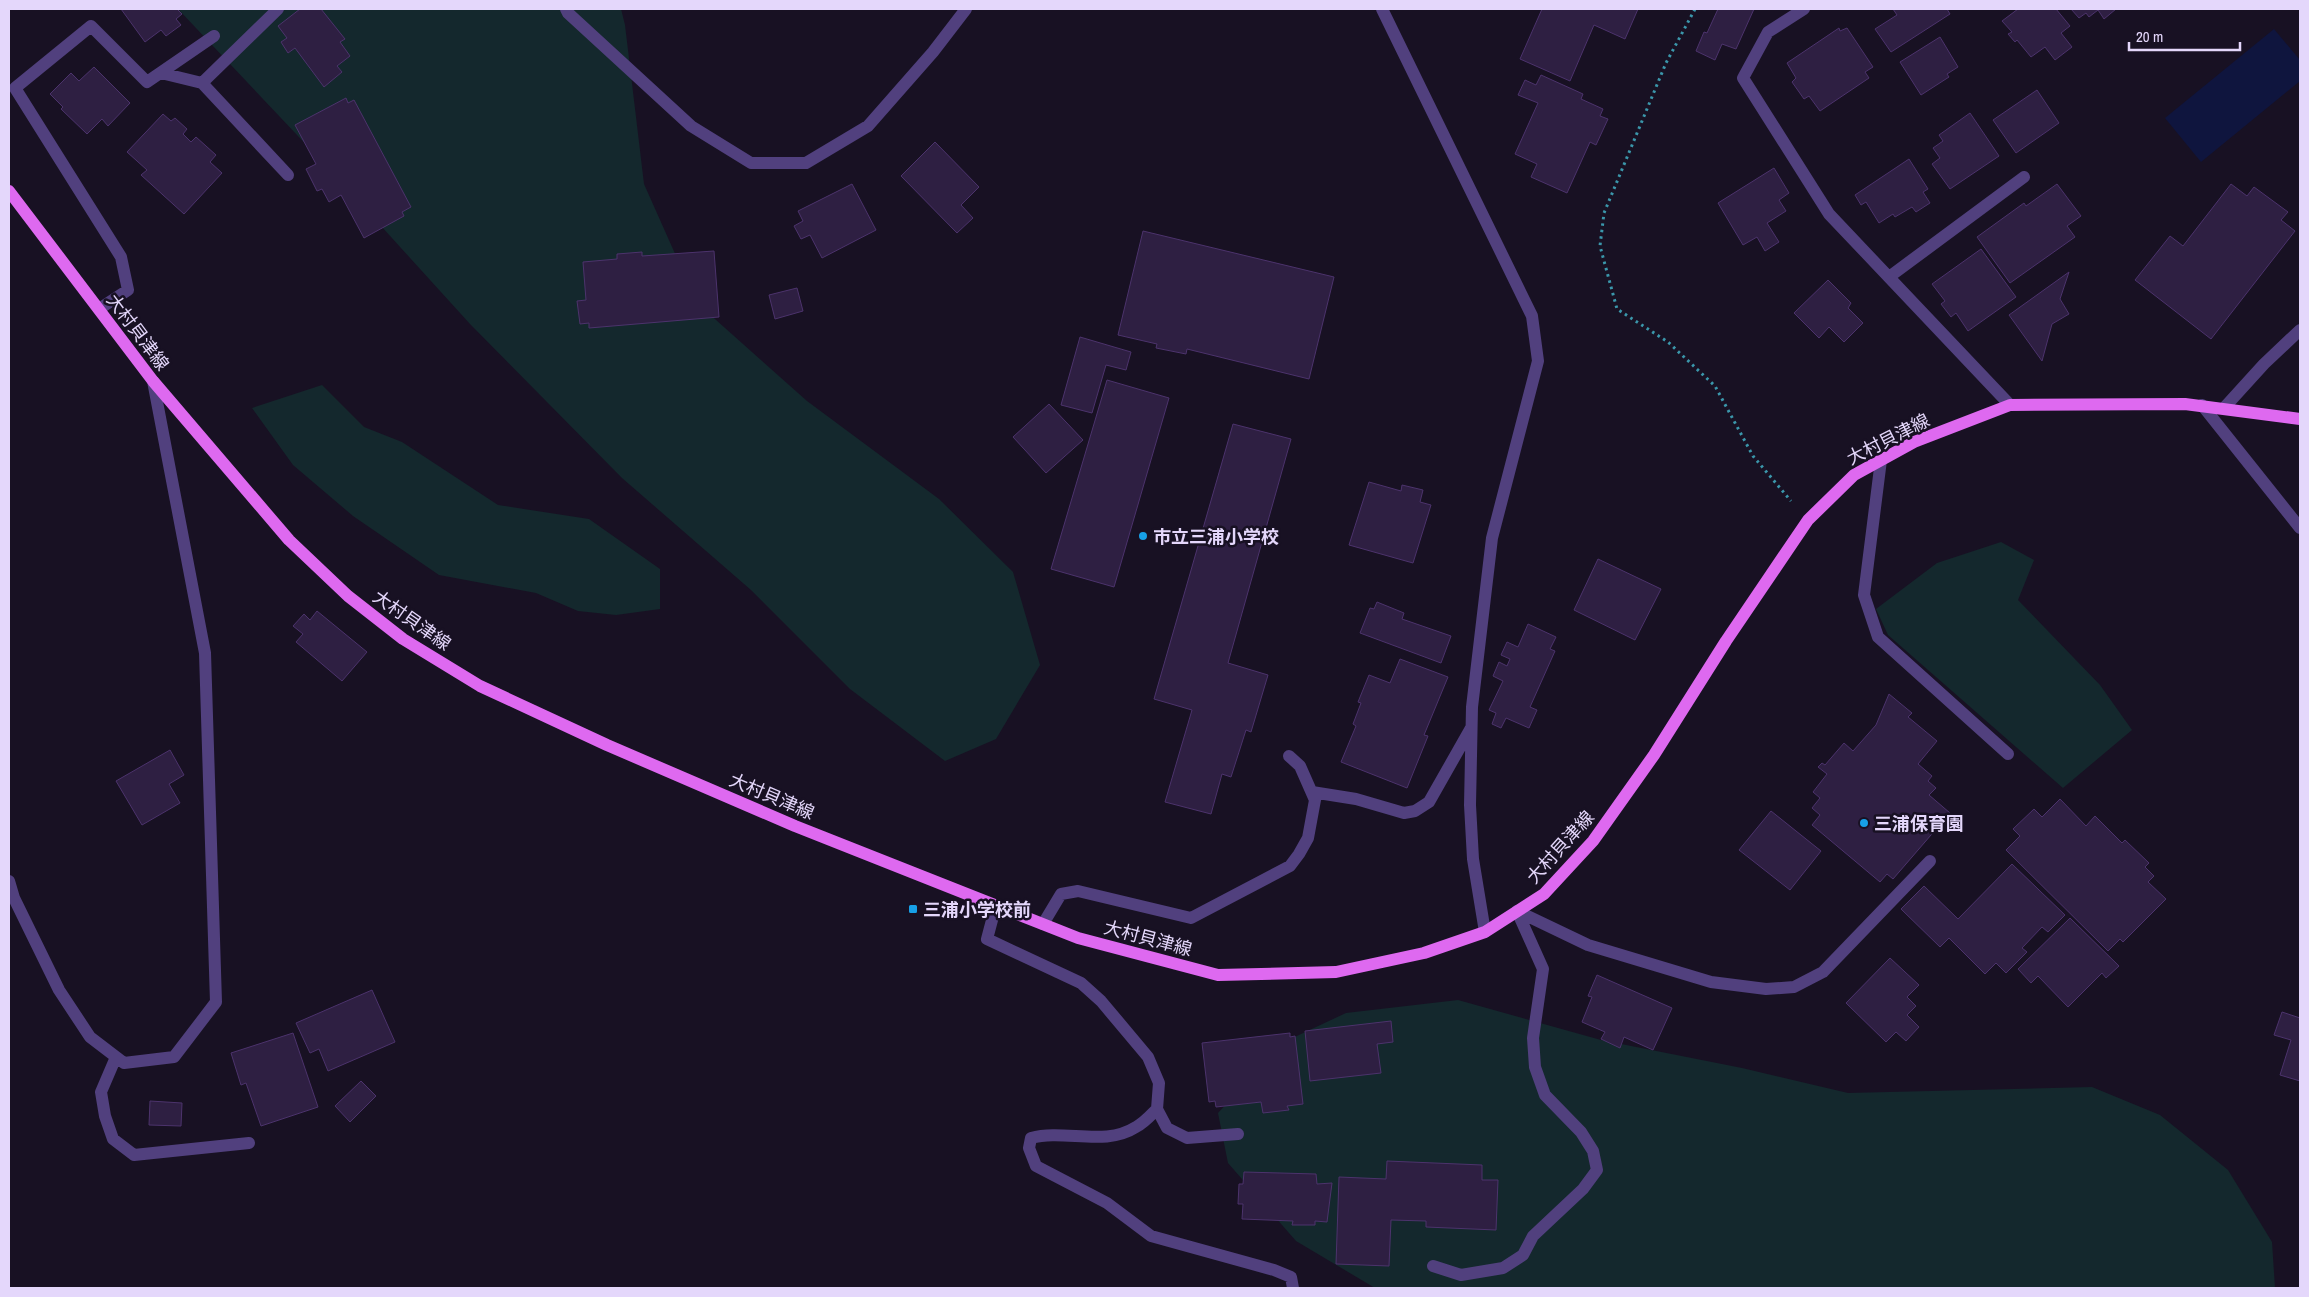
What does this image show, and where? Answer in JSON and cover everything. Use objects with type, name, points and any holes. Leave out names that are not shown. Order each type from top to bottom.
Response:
[{"type":"main road","name":"大村貝津線","points":[[9,191],[153,381],[289,540],[348,596],[403,640],[480,686],[607,745],[795,826],[1078,938],[1218,975],[1336,972],[1424,953],[1485,932],[1544,894],[1593,841],[1654,755],[1726,640],[1808,520],[1854,475],[1914,442],[2010,405],[2202,405],[2300,419]]},
{"type":"street","points":[[202,83],[278,9]]},
{"type":"street","points":[[566,9],[568,13],[691,126],[751,163],[806,163],[868,126],[933,52],[966,9]]},
{"type":"street","points":[[1382,9],[1532,316],[1538,361],[1492,538],[1472,707],[1470,805],[1472,859],[1485,932]]},
{"type":"street","points":[[1804,9],[1768,32],[1743,78],[1829,214],[2010,405]]},
{"type":"street","points":[[99,309],[128,290],[121,257],[15,88],[91,26],[147,82],[214,36]]},
{"type":"street","points":[[161,72],[202,83],[288,174]]},
{"type":"street","points":[[1888,277],[2024,177]]},
{"type":"street","points":[[2224,408],[2264,364],[2300,330]]},
{"type":"street","points":[[9,881],[14,898],[59,990],[90,1037],[124,1063],[174,1057],[216,1002],[205,653],[153,381]]},
{"type":"street","points":[[2202,405],[2300,528]]},
{"type":"street","points":[[1881,460],[1864,595],[1878,638],[2008,754]]},
{"type":"street","points":[[1312,792],[1356,800],[1404,813],[1415,811],[1429,802],[1471,728]]},
{"type":"street","points":[[1043,924],[1061,894],[1078,891],[1191,918],[1290,866],[1308,838],[1315,800],[1300,766],[1289,756]]},
{"type":"street","points":[[1518,911],[1588,945],[1711,982],[1766,989],[1794,987],[1823,972],[1930,861]]},
{"type":"street","points":[[996,905],[987,938],[1081,983],[1101,1001],[1148,1057],[1159,1083],[1157,1109],[1167,1128],[1187,1138],[1238,1134]]},
{"type":"street","points":[[1433,1266],[1461,1275],[1503,1268],[1522,1255],[1532,1236],[1583,1189],[1597,1170],[1593,1151],[1581,1132],[1545,1095],[1535,1067],[1533,1038],[1543,969],[1518,911]]},
{"type":"street","points":[[116,1056],[101,1092],[104,1116],[113,1138],[134,1155],[250,1143]]},
{"type":"street","points":[[1157,1109],[1136,1128],[1110,1137],[1044,1134],[1031,1138],[1029,1148],[1036,1166],[1107,1203],[1151,1236],[1274,1270],[1291,1277],[1293,1288]]},
{"type":"path","points":[[1695,9],[1666,63],[1604,213],[1600,246],[1618,309],[1668,342],[1715,386],[1753,456],[1808,520]]},
{"type":"green space","points":[[178,9],[621,9],[625,25],[644,184],[697,303],[807,401],[939,499],[1013,572],[1040,665],[996,739],[945,761],[850,689],[751,590],[622,478],[470,324],[332,172]]},
{"type":"green space","points":[[322,385],[364,427],[402,442],[498,505],[589,519],[660,569],[660,609],[616,615],[578,611],[536,593],[439,575],[353,516],[293,465],[252,408]]},
{"type":"green space","points":[[2001,542],[2034,560],[2018,600],[2100,685],[2132,730],[2063,788],[1888,635],[1876,609],[1937,563]]},
{"type":"green space","points":[[1458,1000],[1601,1040],[1742,1068],[1848,1093],[2092,1087],[2160,1115],[2228,1170],[2272,1242],[2275,1288],[1375,1288],[1296,1241],[1228,1163],[1218,1113],[1284,1042],[1346,1013]]},
{"type":"shaded area","points":[[2274,29],[2300,60],[2300,81],[2201,162],[2165,118]]},
{"type":"building","points":[[121,9],[177,9],[182,14],[176,19],[181,25],[166,36],[161,30],[145,42]]},
{"type":"building","points":[[300,9],[321,9],[345,39],[340,42],[350,56],[337,66],[342,72],[324,87],[295,48],[288,53],[281,42],[287,38],[278,26]]},
{"type":"building","points":[[1542,9],[1638,9],[1625,39],[1594,25],[1570,81],[1520,59]]},
{"type":"building","points":[[1718,9],[1754,9],[1736,49],[1722,44],[1715,60],[1696,51],[1704,32],[1707,33]]},
{"type":"building","points":[[1893,9],[1947,9],[1950,14],[1891,52],[1875,29],[1897,15]]},
{"type":"building","points":[[2018,9],[2056,9],[2070,26],[2061,33],[2072,47],[2055,60],[2045,47],[2031,57],[2017,40],[2015,42],[2008,34],[2012,32],[2002,21]]},
{"type":"building","points":[[2071,9],[2116,9],[2104,19],[2098,10],[2089,17],[2086,13],[2079,18]]},
{"type":"building","points":[[1839,28],[1840,31],[1847,28],[1873,67],[1865,72],[1869,78],[1820,111],[1809,96],[1804,99],[1792,82],[1796,78],[1787,63]]},
{"type":"building","points":[[1940,37],[1958,67],[1947,74],[1949,77],[1921,95],[1900,62]]},
{"type":"building","points":[[94,67],[130,103],[108,126],[102,119],[87,134],[61,109],[63,107],[50,94],[71,73],[79,81]]},
{"type":"building","points":[[1541,75],[1583,94],[1581,99],[1603,109],[1600,116],[1608,119],[1596,145],[1590,142],[1567,193],[1531,177],[1537,164],[1515,154],[1538,103],[1518,95],[1525,80],[1536,85]]},
{"type":"building","points":[[2037,90],[2059,123],[2016,153],[1993,120]]},
{"type":"building","points":[[346,98],[348,103],[354,100],[411,207],[402,212],[404,216],[364,238],[341,195],[329,202],[322,189],[317,191],[306,169],[316,164],[295,125]]},
{"type":"building","points":[[1970,113],[1999,156],[1950,189],[1932,164],[1940,158],[1933,148],[1943,141],[1939,135]]},
{"type":"building","points":[[163,114],[171,121],[175,118],[187,129],[183,134],[191,142],[196,137],[216,155],[210,162],[222,173],[184,214],[141,175],[147,170],[127,152]]},
{"type":"building","points":[[935,142],[979,187],[961,205],[973,218],[957,233],[901,176]]},
{"type":"building","points":[[1909,159],[1928,189],[1923,192],[1930,203],[1916,212],[1912,207],[1895,217],[1893,214],[1879,223],[1866,202],[1861,205],[1855,195]]},
{"type":"building","points":[[1774,168],[1789,193],[1779,200],[1786,211],[1767,223],[1779,242],[1765,251],[1757,237],[1743,245],[1718,203]]},
{"type":"building","points":[[852,184],[876,230],[822,258],[810,235],[801,239],[794,226],[803,221],[798,211]]},
{"type":"building","points":[[2057,184],[2081,216],[2067,226],[2075,237],[2010,283],[1977,237],[2024,203],[2026,206]]},
{"type":"building","points":[[2231,184],[2247,196],[2254,187],[2288,212],[2281,220],[2295,231],[2211,339],[2135,280],[2170,236],[2183,246]]},
{"type":"building","points":[[1143,231],[1334,277],[1309,379],[1187,349],[1186,354],[1156,348],[1157,344],[1118,335]]},
{"type":"building","points":[[1981,249],[2016,297],[1968,331],[1956,313],[1951,317],[1941,304],[1945,301],[1932,284]]},
{"type":"building","points":[[714,251],[719,317],[589,328],[589,323],[580,324],[577,301],[586,300],[583,262],[617,259],[617,254],[642,252],[642,256]]},
{"type":"building","points":[[2069,272],[2060,299],[2069,314],[2052,324],[2042,361],[2009,315]]},
{"type":"building","points":[[1828,280],[1851,303],[1848,308],[1863,323],[1844,342],[1829,327],[1819,338],[1794,313]]},
{"type":"building","points":[[797,288],[803,311],[775,319],[769,295]]},
{"type":"building","points":[[1080,337],[1131,352],[1126,370],[1106,365],[1092,413],[1061,405]]},
{"type":"building","points":[[1107,380],[1169,398],[1114,587],[1051,569]]},
{"type":"building","points":[[1049,404],[1083,440],[1046,473],[1013,437]]},
{"type":"building","points":[[1233,424],[1291,439],[1228,663],[1268,675],[1251,732],[1246,730],[1231,777],[1222,774],[1211,814],[1165,802],[1192,710],[1154,699]]},
{"type":"building","points":[[1369,482],[1401,491],[1402,485],[1423,490],[1420,502],[1431,505],[1413,563],[1349,545]]},
{"type":"building","points":[[1598,559],[1661,589],[1635,640],[1574,610]]},
{"type":"building","points":[[1377,602],[1404,613],[1402,619],[1451,636],[1441,663],[1360,633],[1370,608],[1374,609]]},
{"type":"building","points":[[317,611],[367,652],[342,681],[296,642],[303,634],[293,626],[304,614],[310,620]]},
{"type":"building","points":[[1528,624],[1556,637],[1550,649],[1555,651],[1530,707],[1537,710],[1529,728],[1506,718],[1501,728],[1492,724],[1496,713],[1489,710],[1503,681],[1493,676],[1499,662],[1507,666],[1510,659],[1501,655],[1507,642],[1518,647]]},
{"type":"building","points":[[1400,659],[1448,677],[1424,735],[1428,736],[1407,788],[1341,762],[1356,726],[1353,724],[1361,703],[1358,702],[1369,675],[1390,683]]},
{"type":"building","points":[[1889,694],[1912,713],[1908,717],[1937,741],[1918,764],[1932,776],[1928,781],[1936,788],[1929,795],[1950,813],[1893,879],[1887,874],[1880,882],[1812,825],[1820,815],[1812,808],[1820,798],[1813,792],[1827,774],[1818,767],[1822,763],[1825,765],[1844,743],[1853,751],[1876,725]]},
{"type":"building","points":[[170,750],[184,775],[169,784],[180,803],[142,825],[116,781]]},
{"type":"building","points":[[2060,799],[2086,826],[2095,816],[2122,843],[2125,840],[2149,863],[2145,867],[2154,876],[2148,882],[2166,899],[2123,942],[2120,939],[2108,951],[2006,850],[2020,836],[2013,829],[2034,809],[2042,817]]},
{"type":"building","points":[[1771,811],[1821,851],[1790,890],[1739,850]]},
{"type":"building","points":[[2012,864],[2065,915],[2048,932],[2042,927],[2022,948],[2027,952],[2006,973],[1996,963],[1985,974],[1949,938],[1940,947],[1901,909],[1924,886],[1958,919]]},
{"type":"building","points":[[2070,918],[2119,966],[2106,978],[2102,973],[2068,1007],[2038,976],[2031,983],[2018,969]]},
{"type":"building","points":[[1890,958],[1919,985],[1907,997],[1916,1006],[1907,1015],[1919,1027],[1906,1041],[1896,1032],[1886,1042],[1846,1003]]},
{"type":"building","points":[[1597,975],[1672,1008],[1653,1050],[1624,1037],[1620,1048],[1601,1039],[1605,1032],[1582,1022],[1592,997],[1588,996]]},
{"type":"building","points":[[372,990],[395,1042],[328,1071],[319,1049],[310,1053],[296,1023]]},
{"type":"building","points":[[2282,1012],[2300,1018],[2300,1081],[2280,1075],[2291,1040],[2274,1035]]},
{"type":"building","points":[[1391,1021],[1393,1042],[1377,1044],[1381,1073],[1310,1081],[1305,1031]]},
{"type":"building","points":[[293,1033],[318,1107],[261,1126],[246,1083],[241,1085],[231,1053]]},
{"type":"building","points":[[1290,1033],[1290,1037],[1295,1036],[1303,1104],[1287,1106],[1289,1110],[1263,1113],[1261,1102],[1216,1107],[1215,1101],[1209,1102],[1202,1043]]},
{"type":"building","points":[[361,1081],[376,1096],[350,1122],[335,1106]]},
{"type":"building","points":[[150,1101],[182,1103],[181,1126],[149,1125]]},
{"type":"building","points":[[1387,1161],[1482,1165],[1482,1180],[1498,1180],[1496,1230],[1426,1227],[1426,1221],[1391,1220],[1389,1266],[1336,1264],[1339,1177],[1386,1179]]},
{"type":"building","points":[[1244,1172],[1316,1174],[1317,1184],[1332,1183],[1327,1222],[1315,1221],[1315,1225],[1292,1225],[1293,1221],[1242,1219],[1243,1204],[1238,1204],[1239,1184],[1243,1184]]},
{"type":"place","name":"市立三浦小学校","points":[[1143,536]]},
{"type":"place","name":"三浦保育園","points":[[1864,823]]},
{"type":"place","name":"三浦小学校前","points":[[913,909]]}]
